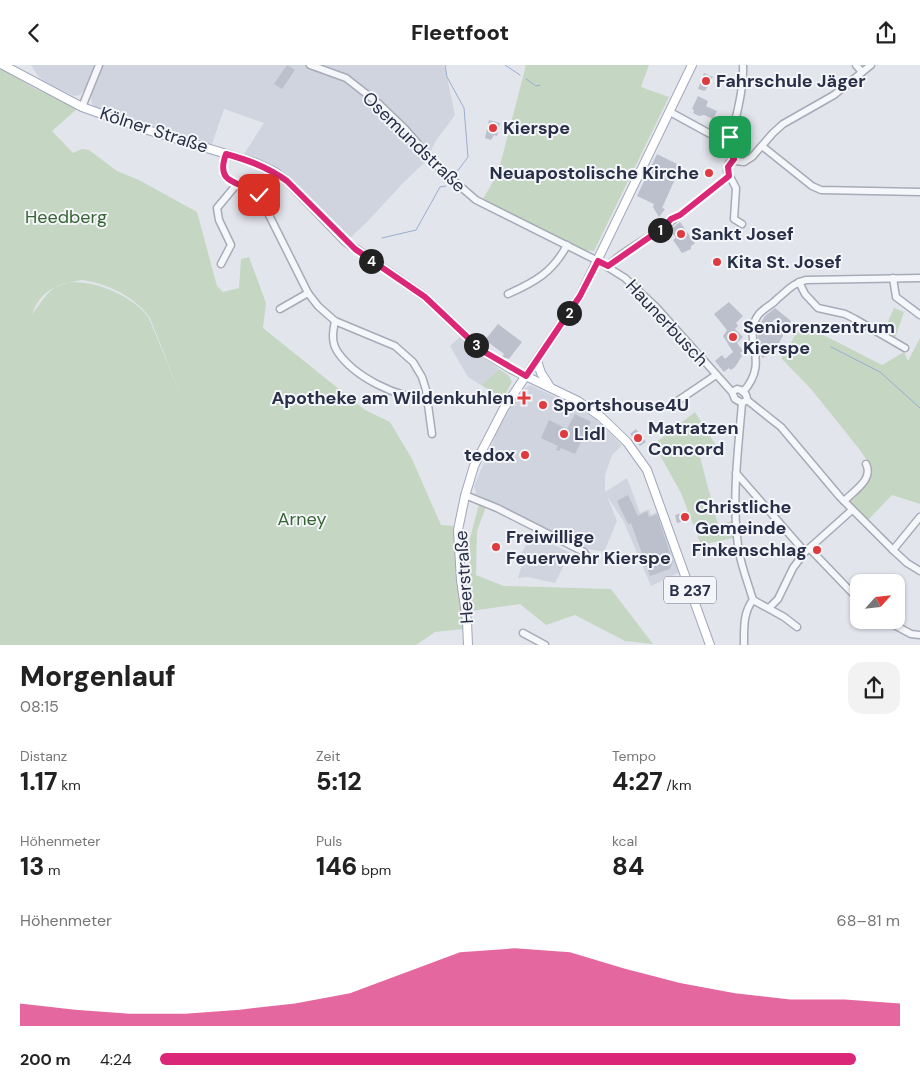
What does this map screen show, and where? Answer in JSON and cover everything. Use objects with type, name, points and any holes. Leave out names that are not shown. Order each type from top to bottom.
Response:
[{"type":"main road","name":"B 237","points":[[3,65],[82,107]]},
{"type":"main road","name":"Heerstraße","points":[[468,645],[468,621],[461,580],[458,530],[465,495],[474,466],[491,429],[580,296],[692,65]]},
{"type":"main road","name":"Kölner Straße","points":[[82,107],[141,128],[256,163],[275,172],[287,181],[355,249],[425,297],[481,350],[526,376],[578,401],[601,417],[627,442],[642,461],[662,509],[710,645]]},
{"type":"main road","points":[[536,361],[551,388]]},
{"type":"street","points":[[82,107],[99,65]]},
{"type":"street","name":"Osemundstraße","points":[[310,65],[346,78],[378,103],[405,129],[439,168],[476,200],[598,261]]},
{"type":"street","points":[[724,144],[730,137],[742,86],[743,65]]},
{"type":"street","points":[[856,65],[862,72]]},
{"type":"street","points":[[670,112],[714,136],[724,144],[734,159],[739,162],[748,161],[783,124],[834,95],[872,65]]},
{"type":"street","points":[[762,147],[812,186],[821,190],[920,192]]},
{"type":"street","points":[[226,154],[222,166],[223,173],[227,179],[259,195],[308,293],[318,307],[335,321],[395,346],[413,362],[422,377],[428,399],[432,434]]},
{"type":"street","points":[[734,159],[728,167],[729,176],[736,188],[734,219],[742,224]]},
{"type":"street","points":[[608,266],[664,227],[671,219],[680,215],[729,176]]},
{"type":"street","points":[[221,264],[231,245],[219,220],[217,208],[237,184]]},
{"type":"street","points":[[508,294],[540,279],[563,253],[567,245]]},
{"type":"street","name":"Haunerbusch","points":[[598,261],[608,266],[640,291],[732,392],[735,399],[745,401]]},
{"type":"street","points":[[893,278],[896,297],[920,315]]},
{"type":"street","points":[[797,627],[753,599],[738,545],[736,473],[745,401],[743,392],[753,378],[756,367],[753,334],[754,322],[766,308],[792,285],[799,282],[920,278]]},
{"type":"street","points":[[799,282],[805,294],[818,308],[845,314],[905,348]]},
{"type":"street","points":[[280,309],[308,293]]},
{"type":"street","points":[[335,321],[333,339],[337,351],[352,366],[382,388],[416,399],[428,399]]},
{"type":"street","points":[[676,402],[716,375]]},
{"type":"street","points":[[732,392],[737,389],[743,392]]},
{"type":"street","points":[[745,401],[781,427],[852,510],[907,563],[920,571]]},
{"type":"street","points":[[844,501],[868,477],[869,470],[866,464]]},
{"type":"street","points":[[736,473],[808,551],[850,591]]},
{"type":"street","points":[[465,495],[497,508],[584,553],[590,560]]},
{"type":"street","points":[[769,608],[778,599],[793,568],[808,551],[852,510]]},
{"type":"street","points":[[893,550],[920,517]]},
{"type":"street","points":[[744,645],[745,619],[748,605],[753,599]]},
{"type":"street","points":[[902,629],[911,634],[920,635]]},
{"type":"street","points":[[523,633],[545,645]]},
{"type":"shaded area","points":[[31,65],[442,65],[445,68],[455,115],[435,142],[426,161],[348,240],[278,168],[244,154],[264,123],[224,109],[212,144],[205,143],[96,108],[92,104],[91,94],[84,90],[80,95],[74,96],[45,82],[38,76]]},
{"type":"shaded area","points":[[460,337],[499,369],[481,385],[468,377],[450,346]]},
{"type":"shaded area","points":[[530,385],[570,404],[595,419],[622,445],[612,455],[605,475],[605,492],[627,478],[640,513],[649,509],[651,515],[659,511],[680,572],[651,586],[624,522],[607,496],[617,521],[604,552],[584,548],[476,494],[474,486],[499,428],[518,395]]},
{"type":"shaded area","points":[[532,534],[570,553],[555,583],[528,577],[518,578],[523,561],[519,558]]},
{"type":"green space","points":[[526,65],[649,65],[641,87],[669,97],[594,251],[583,250],[483,199],[498,173]]},
{"type":"green space","points":[[0,68],[34,88],[78,108],[52,131],[73,153],[82,149],[89,150],[117,171],[139,180],[197,212],[217,286],[223,292],[239,288],[241,259],[249,257],[266,303],[263,328],[365,410],[390,422],[412,459],[441,525],[454,526],[464,629],[435,632],[416,645],[0,645]],"holes":[[[82,280],[101,284],[120,292],[144,310],[150,318],[181,397],[149,318],[142,310],[122,295],[97,285],[66,283]],[[55,287],[45,297],[32,314],[40,299],[51,289]]]},
{"type":"green space","points":[[894,308],[904,312],[895,338],[884,330]]},
{"type":"green space","points":[[802,324],[882,365],[904,352],[908,361],[920,338],[920,504],[892,495],[867,521],[848,502],[871,479],[872,468],[860,450],[811,389],[781,358]]},
{"type":"green space","points":[[499,369],[509,376],[512,382],[503,398],[481,385]]},
{"type":"green space","points":[[695,412],[717,447],[700,457],[718,525],[732,521],[733,538],[701,545],[681,493],[657,450],[658,441]]},
{"type":"green space","points":[[479,504],[486,507],[477,531],[476,575],[504,586],[611,589],[653,644],[625,641],[575,615],[546,625],[520,604],[471,611],[469,542]]},
{"type":"building","points":[[287,65],[295,70],[282,89],[274,84]]},
{"type":"building","name":"Fahrschule Jäger","points":[[704,73],[713,77],[705,91],[698,89]]},
{"type":"building","points":[[698,96],[708,101],[706,106],[717,111],[713,119],[693,113],[694,110],[692,109]]},
{"type":"building","name":"Kierspe","points":[[489,120],[500,123],[497,136],[494,135],[491,140],[485,138]]},
{"type":"building","points":[[657,154],[681,166],[662,208],[665,209],[659,217],[653,207],[654,204],[637,196]]},
{"type":"building","name":"Sankt Josef","points":[[680,222],[695,243],[691,246],[691,249],[682,253],[673,240],[676,238],[670,230]]},
{"type":"building","name":"Seniorenzentrum Kierspe","points":[[729,302],[743,316],[736,323],[738,326],[735,329],[743,337],[737,343],[743,351],[740,353],[742,356],[735,367],[731,370],[729,368],[724,372],[715,361],[722,355],[725,359],[733,352],[723,336],[727,330],[714,314]]},
{"type":"building","points":[[775,308],[791,321],[787,329],[775,319],[771,323],[767,335],[782,333],[783,336],[779,343],[774,344],[770,350],[771,354],[762,358],[758,337],[759,326],[765,316]]},
{"type":"building","points":[[498,324],[522,342],[509,359],[502,357],[504,354],[485,340]]},
{"type":"building","name":"Lidl","points":[[575,414],[591,422],[575,454],[561,448],[559,451],[556,450],[558,446],[541,438],[549,420],[567,429]]},
{"type":"building","name":"Matratzen Concord","points":[[636,429],[646,442],[640,446],[630,434]]},
{"type":"building","points":[[628,495],[638,516],[647,511],[649,517],[657,514],[673,562],[670,569],[650,576],[631,523],[629,524],[626,520],[617,501]]},
{"type":"building","points":[[688,511],[689,520],[677,523],[675,515]]},
{"type":"waterway","points":[[445,65],[447,77],[464,108],[468,157],[456,173]]},
{"type":"waterway","points":[[505,65],[520,75]]},
{"type":"waterway","points":[[526,79],[536,86],[540,85]]},
{"type":"waterway","points":[[382,238],[416,230],[440,187],[446,186]]},
{"type":"waterway","points":[[831,347],[880,372],[920,408]]},
{"type":"place","name":"Fahrschule Jäger","points":[[706,81]]},
{"type":"place","name":"Kierspe","points":[[493,128]]},
{"type":"place","name":"Neuapostolische Kirche","points":[[709,173]]},
{"type":"place","name":"Sankt Josef","points":[[681,234]]},
{"type":"place","name":"Kita St. Josef","points":[[717,262]]},
{"type":"place","name":"Seniorenzentrum Kierspe","points":[[733,337]]},
{"type":"place","name":"Apotheke am Wildenkuhlen","points":[[524,398]]},
{"type":"place","name":"Sportshouse4U","points":[[543,405]]},
{"type":"place","name":"Lidl","points":[[564,434]]},
{"type":"place","name":"Matratzen Concord","points":[[638,438]]},
{"type":"place","name":"tedox","points":[[525,455]]},
{"type":"place","name":"Christliche Gemeinde","points":[[685,517]]},
{"type":"place","name":"Freiwillige Feuerwehr Kierspe","points":[[496,547]]},
{"type":"place","name":"Finkenschlag","points":[[817,550]]},
{"type":"route","points":[[259,195],[255,191],[227,179],[223,173],[222,166],[226,154],[256,163],[275,172],[298,191],[346,242],[425,297],[481,350],[526,376],[580,296],[598,261],[608,266],[664,227],[671,219],[680,215],[729,176],[727,171],[729,163],[734,159],[724,144],[730,137]]},
{"type":"park label","name":"Heedberg","points":[[66,217]]},
{"type":"park label","name":"Arney","points":[[302,519]]}]
